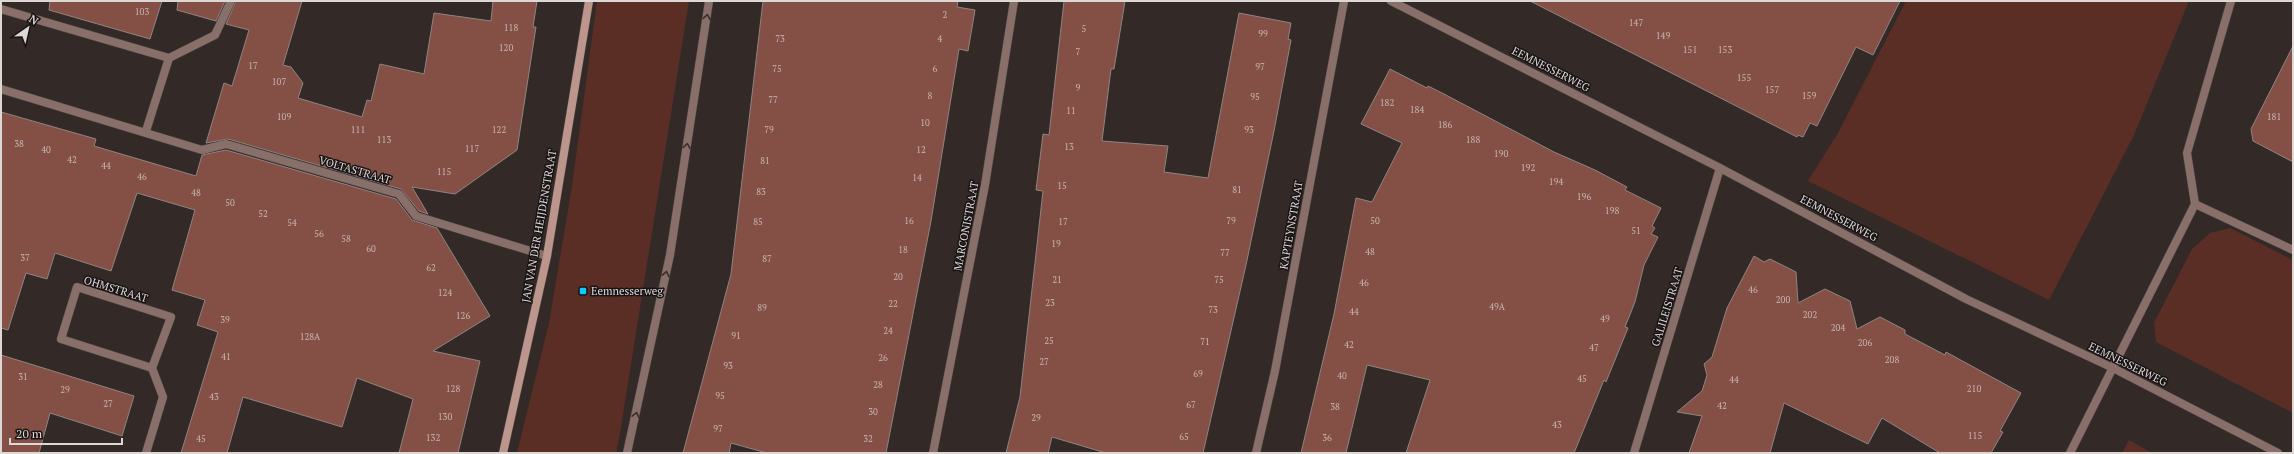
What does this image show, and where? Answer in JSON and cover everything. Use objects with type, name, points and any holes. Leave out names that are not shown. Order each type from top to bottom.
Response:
[{"type":"main road","name":"JAN VAN DER HEIJDENSTRAAT","points":[[503,453],[548,256],[589,1]]},
{"type":"street","points":[[1,9],[169,58],[215,35],[231,1]]},
{"type":"street","points":[[627,453],[670,255],[709,1]]},
{"type":"street","name":"MARCONISTRAAT","points":[[933,453],[985,185],[1014,1]]},
{"type":"street","name":"KAPTEYNSTRAAT","points":[[1256,453],[1276,371],[1344,1]]},
{"type":"street","name":"EEMNESSERWEG","points":[[1391,1],[1720,168],[1966,299],[2113,368],[2278,453]]},
{"type":"street","points":[[2070,453],[2195,204],[2187,153],[2231,1]]},
{"type":"street","points":[[146,131],[169,58]]},
{"type":"street","name":"VOLTASTRAAT","points":[[1,89],[146,131],[202,150],[226,144],[399,194],[416,216],[548,256]]},
{"type":"street","name":"GALILEISTRAAT","points":[[1634,453],[1720,168]]},
{"type":"street","points":[[2195,204],[2293,250]]},
{"type":"street","name":"OHMSTRAAT","points":[[77,287],[171,317],[152,368],[61,339],[77,287]]},
{"type":"street","points":[[146,453],[163,397],[152,368]]},
{"type":"shaded area","points":[[597,1],[689,1],[620,433],[616,453],[517,453],[549,323],[572,186]]},
{"type":"shaded area","points":[[1906,1],[2189,1],[2134,135],[2049,300],[1808,181],[1838,133]]},
{"type":"shaded area","points":[[2230,228],[2293,260],[2293,413],[2156,342],[2154,323],[2192,249],[2210,233]]},
{"type":"shaded area","points":[[2129,440],[2152,453],[2122,453]]},
{"type":"building","points":[[50,1],[162,1],[150,39],[49,10]]},
{"type":"building","points":[[178,1],[225,1],[216,21],[177,10]]},
{"type":"building","points":[[236,1],[302,1],[283,65],[291,67],[303,83],[298,98],[362,117],[367,100],[371,101],[380,64],[424,74],[434,13],[491,21],[493,1],[537,1],[533,27],[536,27],[517,150],[455,194],[412,187],[428,214],[419,211],[401,189],[228,139],[206,143],[224,83],[232,86],[249,30],[226,24]]},
{"type":"building","points":[[763,1],[958,1],[957,7],[975,10],[968,51],[959,49],[931,221],[886,453],[767,453],[731,443],[729,453],[683,453],[731,274]]},
{"type":"building","points":[[1064,1],[1125,1],[1114,69],[1111,69],[1102,141],[1168,146],[1164,172],[1208,178],[1239,13],[1291,23],[1288,39],[1291,40],[1274,131],[1246,265],[1203,453],[1106,453],[1052,437],[1048,453],[1006,453],[1020,397],[1043,191],[1036,190],[1043,134],[1049,135]]},
{"type":"building","points":[[1530,1],[1900,1],[1873,55],[1856,47],[1817,126],[1810,123],[1803,137],[1798,135],[1797,137]]},
{"type":"building","points":[[2293,46],[2293,162],[2253,141],[2251,129]]},
{"type":"building","points":[[1390,69],[1427,88],[1428,86],[1444,94],[1554,152],[1595,170],[1627,187],[1625,190],[1661,208],[1652,226],[1655,228],[1651,234],[1658,237],[1644,265],[1635,302],[1625,327],[1628,328],[1606,382],[1604,380],[1574,453],[1406,453],[1430,380],[1367,365],[1346,453],[1301,453],[1334,314],[1356,198],[1372,202],[1402,143],[1361,124]]},
{"type":"building","points":[[1,112],[96,139],[94,146],[196,176],[202,155],[226,150],[396,199],[412,220],[437,228],[490,316],[433,351],[480,361],[458,453],[399,453],[413,399],[357,378],[342,427],[243,397],[227,453],[181,453],[218,332],[197,325],[205,300],[172,290],[195,210],[137,193],[111,271],[55,253],[47,279],[26,273],[8,330],[1,328]]},
{"type":"building","points":[[1754,256],[1764,262],[1770,259],[1796,272],[1798,303],[1825,289],[1850,301],[1857,329],[1880,317],[1905,330],[1905,334],[1945,355],[1946,352],[2021,393],[2000,431],[2003,432],[1991,453],[1940,453],[1882,418],[1868,444],[1784,403],[1770,453],[1689,453],[1702,416],[1677,412],[1702,391],[1707,375],[1704,364],[1712,357],[1727,308]]},
{"type":"building","points":[[1,355],[134,396],[122,436],[50,413],[39,453],[1,453]]},
{"type":"place","name":"Eemnesserweg","points":[[583,291]]}]
